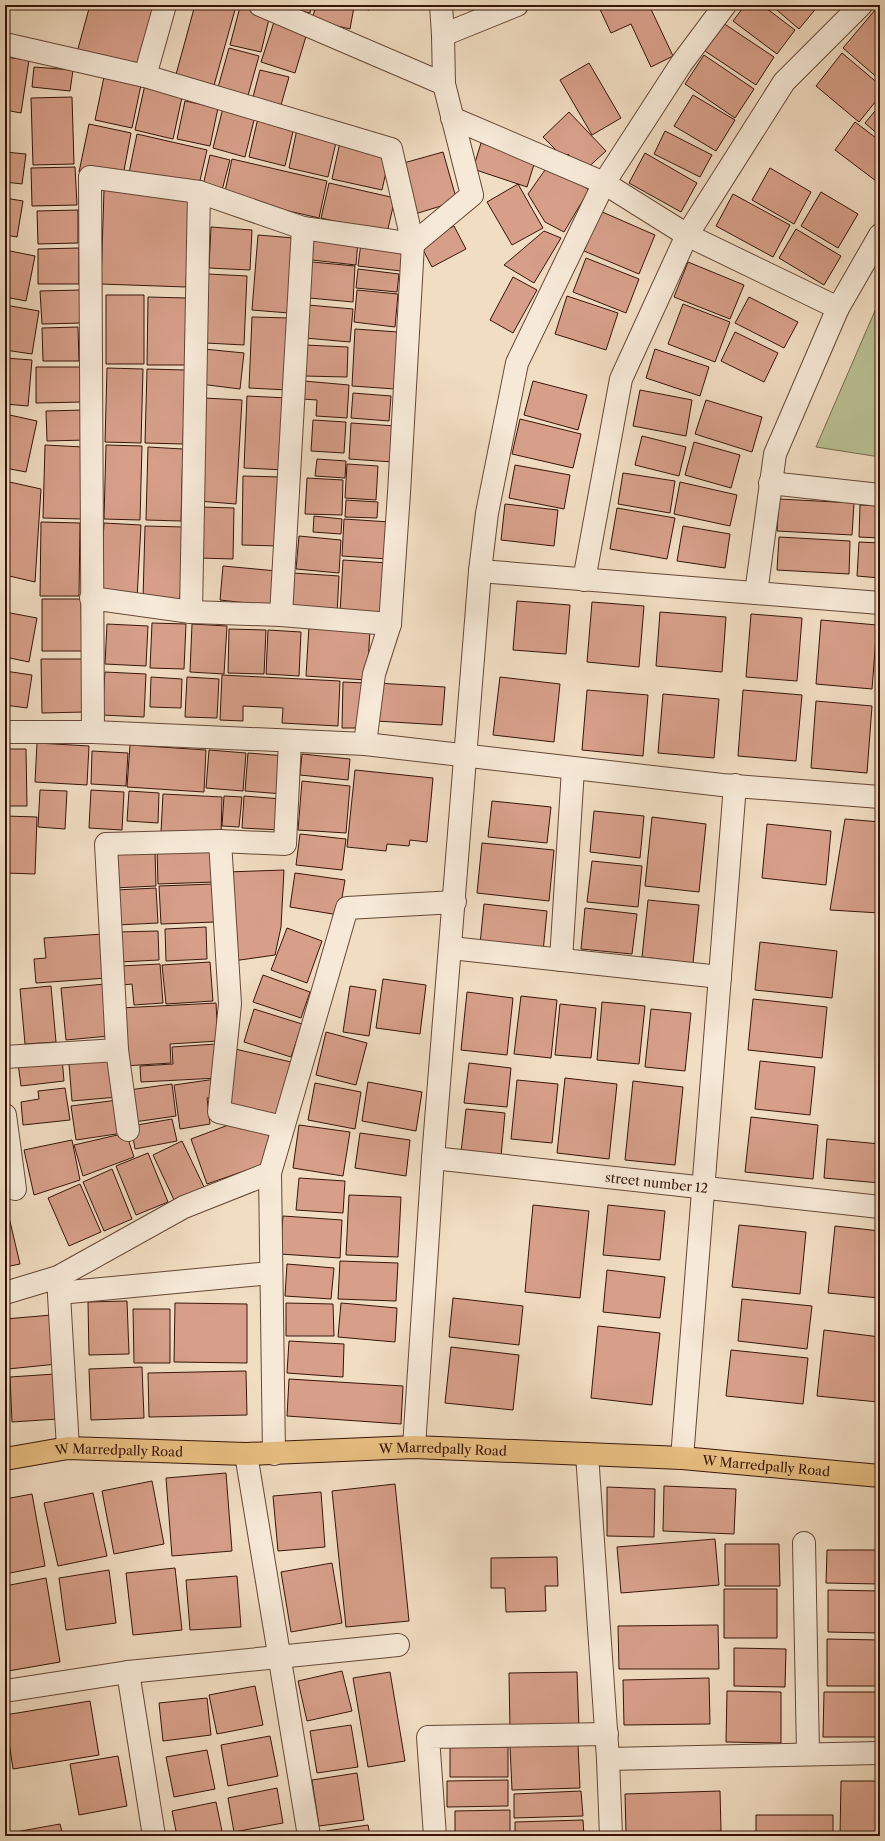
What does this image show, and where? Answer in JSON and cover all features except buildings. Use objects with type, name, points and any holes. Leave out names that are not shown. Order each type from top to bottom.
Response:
[{"type":"main road","name":"W Marredpally Road","points":[[5,1459],[68,1448],[274,1454],[414,1447],[682,1458],[880,1476]]},
{"type":"street","points":[[145,76],[165,5]]},
{"type":"street","points":[[260,5],[444,84]]},
{"type":"street","points":[[93,732],[91,598],[90,177],[199,192],[303,228],[413,244],[472,195],[444,84],[441,5]]},
{"type":"street","points":[[442,35],[517,5]]},
{"type":"street","points":[[414,1447],[433,1158],[455,902],[480,571],[487,514],[517,363],[604,183],[681,64],[725,5]]},
{"type":"street","points":[[584,580],[621,379],[687,235],[784,82],[860,5]]},
{"type":"street","points":[[5,44],[145,76],[391,148],[413,244],[400,485],[390,624],[374,674],[365,744]]},
{"type":"street","points":[[452,118],[604,183],[687,235],[838,308]]},
{"type":"street","points":[[191,612],[199,192]]},
{"type":"street","points":[[281,615],[303,228]]},
{"type":"street","points":[[756,593],[775,454],[838,308],[880,235]]},
{"type":"street","points":[[770,483],[880,495]]},
{"type":"street","points":[[480,571],[880,603]]},
{"type":"street","points":[[91,598],[191,612],[281,615],[390,624]]},
{"type":"street","points":[[5,732],[93,732],[365,744],[573,769],[735,785],[880,797]]},
{"type":"street","points":[[128,1130],[117,1050],[106,844],[220,841],[285,844],[290,741]]},
{"type":"street","points":[[561,960],[573,769]]},
{"type":"street","points":[[682,1458],[735,785]]},
{"type":"street","points":[[220,841],[230,1004],[219,1112],[283,1127]]},
{"type":"street","points":[[274,1454],[270,1173],[347,908],[455,902]]},
{"type":"street","points":[[451,948],[720,977]]},
{"type":"street","points":[[5,1057],[117,1050]]},
{"type":"street","points":[[5,1115],[16,1188]]},
{"type":"street","name":"street number 12","points":[[433,1158],[880,1207]]},
{"type":"street","points":[[59,1285],[184,1207],[270,1173]]},
{"type":"street","points":[[5,1293],[59,1285],[271,1273]]},
{"type":"street","points":[[59,1285],[68,1448]]},
{"type":"street","points":[[246,1454],[309,1836]]},
{"type":"street","points":[[587,1454],[608,1759],[611,1836]]},
{"type":"street","points":[[804,1543],[808,1754]]},
{"type":"street","points":[[5,1691],[128,1672],[398,1645]]},
{"type":"street","points":[[128,1672],[154,1836]]},
{"type":"street","points":[[435,1836],[428,1737],[606,1734]]},
{"type":"street","points":[[608,1759],[880,1753]]},
{"type":"green space","points":[[880,302],[880,457],[816,447],[877,306]]}]
